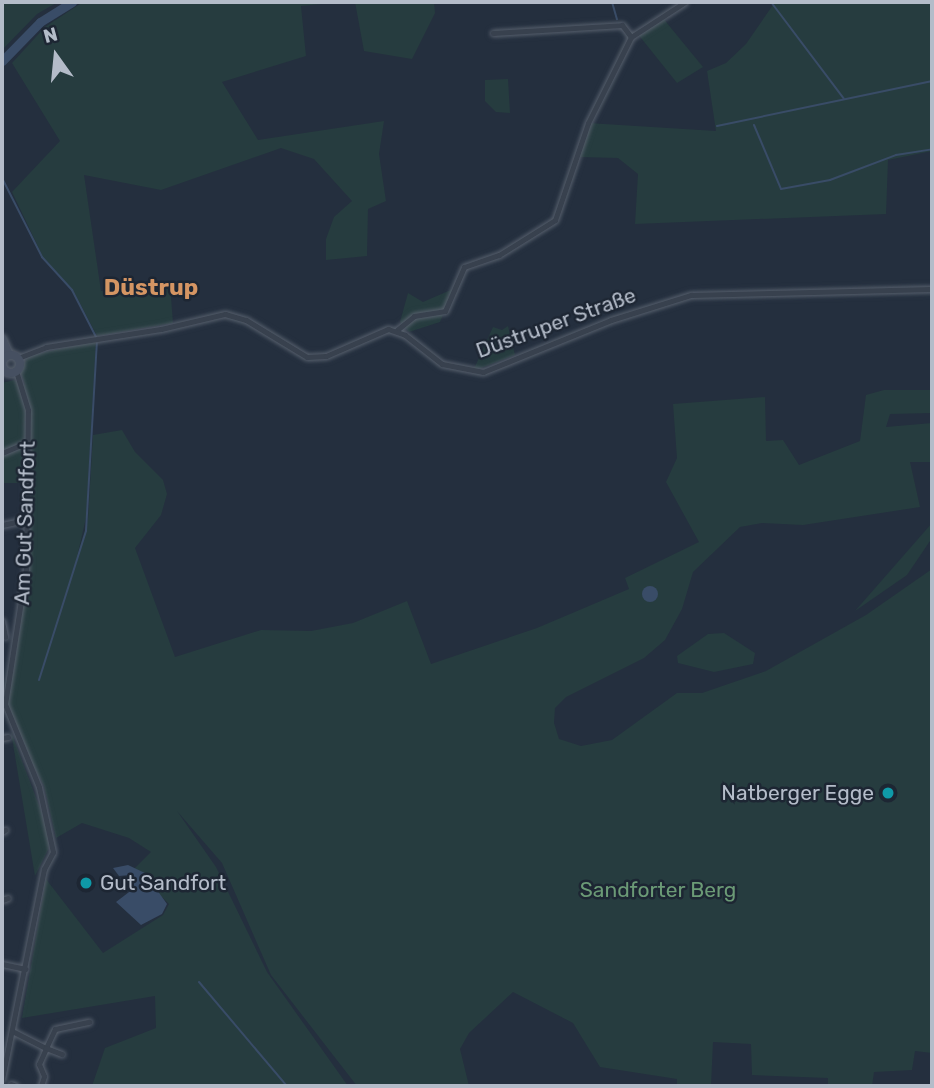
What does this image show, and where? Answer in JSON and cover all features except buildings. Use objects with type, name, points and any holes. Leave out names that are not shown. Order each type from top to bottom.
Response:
[{"type":"street","points":[[4,364],[46,347],[161,329],[225,314],[246,320],[299,354],[315,358],[378,330],[397,330],[414,316],[445,311],[464,267],[499,255],[555,219],[588,123],[631,37],[685,2]]},
{"type":"street","points":[[493,33],[622,25],[631,37]]},
{"type":"street","name":"Düstruper Straße","points":[[397,330],[442,364],[483,372],[611,320],[691,295],[932,289]]},
{"type":"street","points":[[2,339],[4,364]]},
{"type":"street","points":[[4,364],[16,371],[18,358]]},
{"type":"street","name":"Am Gut Sandfort","points":[[2,1079],[53,843],[39,788],[8,717],[5,687],[25,590],[27,400],[16,371]]},
{"type":"street","points":[[2,453],[28,442]]},
{"type":"street","points":[[2,525],[26,520]]},
{"type":"street","points":[[2,621],[3,638],[15,639]]},
{"type":"street","points":[[2,964],[25,969]]},
{"type":"street","points":[[41,1086],[44,1076],[39,1064],[55,1028],[89,1022]]},
{"type":"street","points":[[14,1032],[62,1054]]},
{"type":"green space","points":[[2,2],[58,2],[37,14],[2,50]]},
{"type":"green space","points":[[83,2],[343,2],[301,6],[306,56],[222,82],[258,140],[384,121],[379,154],[386,201],[368,209],[367,256],[326,260],[326,239],[334,217],[352,201],[314,159],[281,148],[161,190],[84,175],[101,291],[170,284],[173,323],[97,336],[73,290],[43,257],[12,192],[60,141],[12,63],[45,27]]},
{"type":"green space","points":[[355,2],[434,2],[435,13],[412,59],[364,51]]},
{"type":"green space","points":[[775,2],[932,2],[932,151],[888,160],[886,214],[635,224],[638,174],[618,158],[578,157],[588,123],[716,131],[707,71],[726,63],[746,44]]},
{"type":"green space","points":[[662,17],[703,67],[677,83],[637,33]]},
{"type":"green space","points":[[508,79],[510,113],[496,112],[485,101],[485,80]]},
{"type":"green space","points":[[453,289],[440,322],[409,332],[400,322],[408,293],[423,302]]},
{"type":"green space","points":[[508,326],[515,355],[473,371],[493,327],[502,330]]},
{"type":"green space","name":"Sandforter Berg","points":[[96,341],[86,518],[77,557],[88,519],[93,435],[122,430],[135,452],[163,480],[167,494],[161,515],[135,548],[175,657],[261,630],[311,631],[353,623],[407,601],[431,664],[537,628],[629,589],[625,578],[699,542],[666,482],[677,458],[673,404],[765,397],[766,441],[783,440],[799,465],[860,441],[866,395],[884,390],[932,390],[932,413],[890,414],[886,427],[932,423],[932,462],[910,462],[920,507],[803,525],[762,523],[740,527],[693,572],[682,609],[665,640],[644,658],[566,697],[555,708],[554,723],[559,739],[581,746],[612,740],[677,693],[702,693],[766,671],[866,615],[932,569],[932,1053],[915,1051],[912,1070],[874,1072],[872,1086],[828,1086],[828,1078],[752,1075],[751,1044],[713,1042],[711,1086],[677,1086],[677,1079],[600,1067],[573,1023],[513,992],[469,1033],[460,1049],[469,1086],[357,1086],[271,975],[222,863],[177,811],[216,867],[267,972],[348,1086],[92,1086],[105,1048],[156,1028],[155,996],[22,1018],[46,879],[103,953],[163,915],[169,904],[134,869],[151,852],[129,838],[82,823],[56,838],[44,786],[8,717],[5,687],[25,590],[27,483],[2,483],[2,383],[14,380],[25,385],[21,373],[27,356]]},
{"type":"green space","points":[[932,523],[932,538],[907,575],[855,611]]},
{"type":"green space","points":[[724,633],[755,653],[753,664],[714,672],[678,663],[677,656],[708,634]]},
{"type":"green space","points":[[11,732],[48,829],[49,848],[35,876]]},
{"type":"water","points":[[647,586],[653,586],[658,594],[656,600],[647,602],[642,597],[642,591]]},
{"type":"water","points":[[128,865],[145,873],[167,904],[162,914],[141,925],[116,902],[133,889],[130,875],[119,876],[113,868]]},
{"type":"waterway","points":[[2,61],[40,22],[72,2]]},
{"type":"waterway","points":[[612,2],[617,19]]},
{"type":"waterway","points":[[771,2],[844,99]]},
{"type":"waterway","points":[[717,126],[932,81]]},
{"type":"waterway","points":[[754,125],[781,189],[830,180],[896,155],[932,149]]},
{"type":"waterway","points":[[2,178],[42,257],[72,290],[96,337]]},
{"type":"waterway","points":[[39,680],[86,531],[97,343]]},
{"type":"waterway","points":[[199,982],[287,1086]]},
{"type":"place","name":"Natberger Egge","points":[[888,793]]},
{"type":"place","name":"Gut Sandfort","points":[[86,883]]},
{"type":"district","name":"Düstrup","points":[[151,287]]}]
